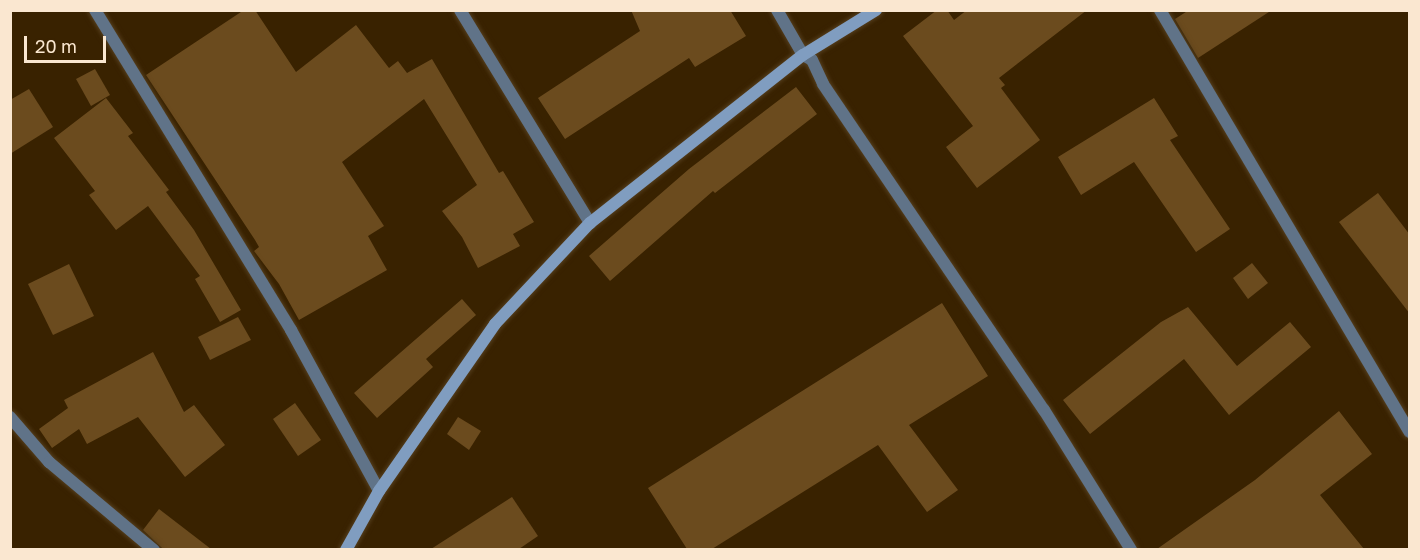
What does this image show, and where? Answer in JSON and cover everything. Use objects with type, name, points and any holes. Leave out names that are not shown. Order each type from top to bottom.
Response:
[{"type":"street","points":[[95,10],[291,330],[379,491]]},
{"type":"street","points":[[460,10],[590,223]]},
{"type":"street","points":[[777,10],[803,55],[812,60],[823,84],[1044,410],[1131,549]]},
{"type":"street","points":[[346,549],[379,491],[495,324],[590,223],[803,55],[876,10]]},
{"type":"street","points":[[1160,10],[1410,432]]},
{"type":"street","points":[[10,417],[49,462],[154,549]]},
{"type":"building","points":[[244,10],[255,10],[296,72],[356,25],[389,68],[398,61],[407,73],[432,59],[499,173],[503,171],[534,222],[513,234],[520,246],[478,268],[462,237],[442,211],[477,185],[424,99],[342,162],[384,226],[368,236],[387,270],[299,320],[279,284],[254,251],[259,247],[255,240],[146,75]]},
{"type":"building","points":[[631,10],[730,10],[746,36],[695,67],[689,58],[565,139],[538,98],[640,31]]},
{"type":"building","points":[[937,10],[947,10],[954,20],[967,10],[1087,10],[999,78],[1005,85],[1001,88],[1040,140],[977,188],[946,147],[973,126],[903,36]]},
{"type":"building","points":[[1189,10],[1272,10],[1198,58],[1175,19]]},
{"type":"building","points":[[95,69],[110,95],[91,106],[76,79]]},
{"type":"building","points":[[796,87],[817,114],[715,193],[713,191],[610,281],[589,256],[689,169]]},
{"type":"building","points":[[29,89],[53,127],[10,154],[10,100]]},
{"type":"building","points":[[106,98],[133,133],[128,136],[169,190],[166,192],[194,230],[241,310],[220,322],[195,279],[200,276],[148,206],[116,230],[89,195],[95,191],[54,138]]},
{"type":"building","points":[[1154,98],[1178,136],[1170,140],[1230,229],[1196,252],[1134,162],[1081,195],[1058,157]]},
{"type":"building","points":[[1378,193],[1410,235],[1410,314],[1339,222]]},
{"type":"building","points":[[1252,263],[1268,283],[1248,299],[1233,278]]},
{"type":"building","points":[[69,264],[94,316],[53,335],[28,284]]},
{"type":"building","points":[[462,299],[476,315],[426,359],[433,367],[377,418],[354,393]]},
{"type":"building","points":[[942,303],[988,376],[909,425],[958,490],[927,512],[878,445],[712,549],[687,549],[648,488]]},
{"type":"building","points":[[1188,307],[1237,366],[1290,322],[1311,347],[1229,415],[1184,359],[1090,434],[1063,400],[1161,322]]},
{"type":"building","points":[[238,317],[251,340],[210,360],[198,337]]},
{"type":"building","points":[[153,352],[184,412],[194,405],[225,445],[185,477],[138,417],[87,444],[79,429],[52,448],[39,429],[68,408],[64,400]]},
{"type":"building","points":[[295,403],[321,440],[298,456],[273,419]]},
{"type":"building","points":[[1339,411],[1372,454],[1320,495],[1364,549],[1157,549],[1255,480]]},
{"type":"building","points":[[458,417],[481,431],[469,450],[447,434]]},
{"type":"building","points":[[512,497],[538,536],[519,549],[431,549]]},
{"type":"building","points":[[159,509],[211,549],[162,548],[143,530]]}]
